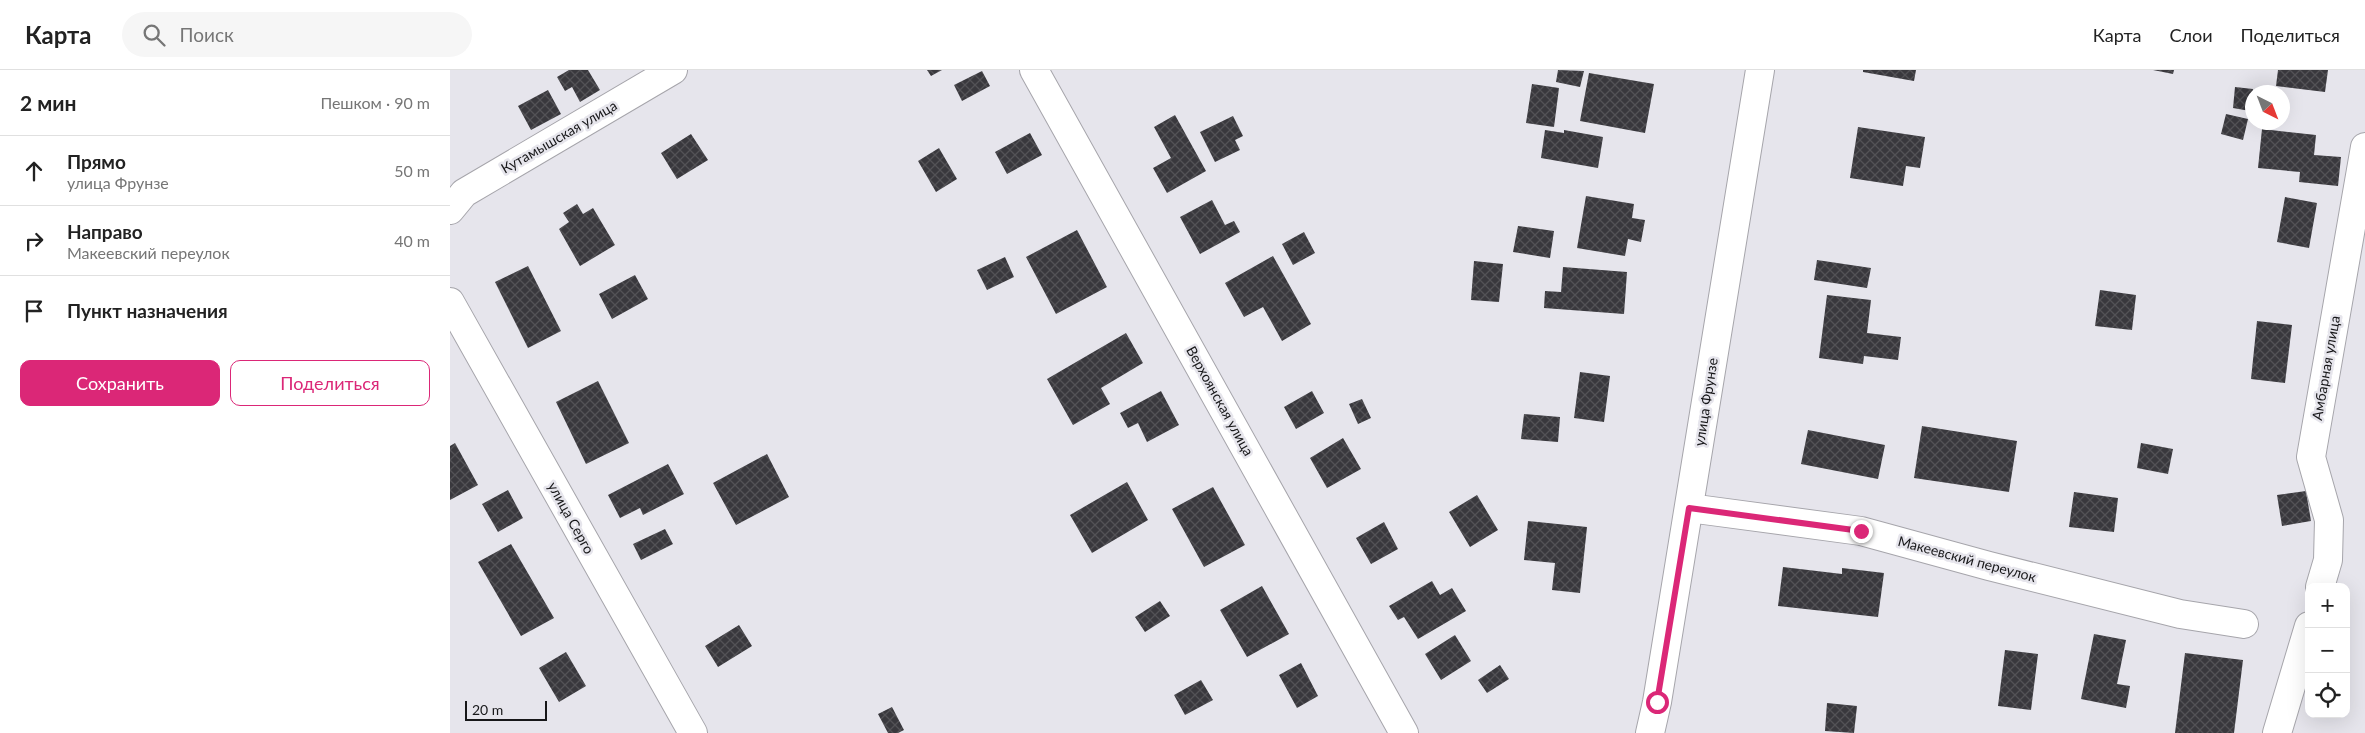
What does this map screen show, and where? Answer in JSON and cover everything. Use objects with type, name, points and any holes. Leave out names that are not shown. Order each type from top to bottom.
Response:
[{"type":"street","name":"Кутамышская улица","points":[[450,210],[464,193],[673,70]]},
{"type":"street","name":"Верхоянская улица","points":[[1034,70],[1404,733]]},
{"type":"street","name":"улица Фрунзе","points":[[1650,733],[1657,702],[1760,70]]},
{"type":"street","name":"Амбарная улица","points":[[2321,583],[2328,560],[2329,520],[2311,458],[2365,148]]},
{"type":"street","name":"улица Серго","points":[[450,302],[693,733]]},
{"type":"street","name":"Макеевский переулок","points":[[1689,508],[1861,531],[2180,614],[2244,624]]},
{"type":"street","points":[[2277,733],[2308,628]]},
{"type":"building","points":[[569,70],[588,70],[600,90],[580,102],[572,87],[565,91],[557,77]]},
{"type":"building","points":[[927,70],[942,70],[931,76]]},
{"type":"building","points":[[1558,70],[1584,71],[1580,87],[1556,82]]},
{"type":"building","points":[[1863,70],[1916,70],[1914,81],[1863,72]]},
{"type":"building","points":[[2153,70],[2174,70],[2173,74]]},
{"type":"building","points":[[2278,70],[2328,70],[2325,92],[2290,88],[2290,85],[2276,85]]},
{"type":"building","points":[[982,71],[990,86],[962,101],[954,85]]},
{"type":"building","points":[[1589,73],[1654,84],[1645,133],[1580,121]]},
{"type":"building","points":[[1532,84],[1559,88],[1554,127],[1526,123]]},
{"type":"building","points":[[2235,87],[2245,88],[2245,110],[2233,108]]},
{"type":"building","points":[[548,90],[561,114],[531,130],[518,106]]},
{"type":"building","points":[[2226,114],[2245,118],[2243,140],[2221,134]]},
{"type":"building","points":[[1175,115],[1206,171],[1167,193],[1153,168],[1171,158],[1154,127]]},
{"type":"building","points":[[1233,116],[1243,136],[1235,140],[1240,150],[1215,162],[1200,132]]},
{"type":"building","points":[[1858,127],[1925,137],[1920,168],[1906,166],[1903,186],[1850,178]]},
{"type":"building","points":[[1545,130],[1564,133],[1564,130],[1603,137],[1598,168],[1541,158]]},
{"type":"building","points":[[2262,130],[2316,135],[2314,155],[2341,157],[2338,186],[2299,182],[2300,172],[2258,168]]},
{"type":"building","points":[[1030,133],[1042,155],[1007,174],[995,152]]},
{"type":"building","points":[[691,134],[708,160],[677,179],[661,153]]},
{"type":"building","points":[[939,148],[957,179],[936,192],[918,161]]},
{"type":"building","points":[[1586,196],[1634,204],[1632,218],[1645,220],[1641,242],[1628,239],[1625,256],[1577,248]]},
{"type":"building","points":[[2285,197],[2317,203],[2309,248],[2277,242]]},
{"type":"building","points":[[1212,200],[1225,225],[1234,221],[1240,232],[1200,254],[1180,217]]},
{"type":"building","points":[[577,204],[583,214],[593,208],[615,245],[580,266],[559,229],[569,222],[563,213]]},
{"type":"building","points":[[1518,226],[1554,231],[1550,258],[1513,252]]},
{"type":"building","points":[[1077,230],[1107,287],[1056,314],[1026,257]]},
{"type":"building","points":[[1304,232],[1315,253],[1293,265],[1282,244]]},
{"type":"building","points":[[1273,256],[1311,324],[1282,341],[1263,307],[1244,317],[1225,283]]},
{"type":"building","points":[[1005,257],[1014,277],[987,290],[977,270]]},
{"type":"building","points":[[1817,260],[1871,268],[1867,288],[1814,280]]},
{"type":"building","points":[[1474,261],[1503,264],[1499,302],[1471,300]]},
{"type":"building","points":[[528,266],[561,331],[528,348],[495,282]]},
{"type":"building","points":[[1563,267],[1627,272],[1624,314],[1544,308],[1545,291],[1561,292]]},
{"type":"building","points":[[635,275],[648,299],[612,319],[599,294]]},
{"type":"building","points":[[2100,290],[2136,295],[2132,330],[2095,326]]},
{"type":"building","points":[[1827,295],[1871,300],[1867,333],[1901,337],[1898,360],[1864,356],[1863,364],[1819,358]]},
{"type":"building","points":[[2257,321],[2292,325],[2285,383],[2251,379]]},
{"type":"building","points":[[1126,333],[1143,363],[1101,388],[1110,404],[1073,425],[1047,379]]},
{"type":"building","points":[[1580,372],[1610,376],[1604,422],[1574,418]]},
{"type":"building","points":[[598,381],[629,443],[586,464],[556,402]]},
{"type":"building","points":[[1161,391],[1179,425],[1147,442],[1138,423],[1128,428],[1120,413]]},
{"type":"building","points":[[1312,391],[1324,413],[1296,429],[1284,407]]},
{"type":"building","points":[[1362,399],[1371,418],[1358,424],[1349,404]]},
{"type":"building","points":[[1524,414],[1560,417],[1558,442],[1521,439]]},
{"type":"building","points":[[1922,426],[2017,441],[2009,492],[1914,478]]},
{"type":"building","points":[[1808,430],[1885,445],[1878,479],[1801,464]]},
{"type":"building","points":[[1343,438],[1361,469],[1327,488],[1310,458]]},
{"type":"building","points":[[455,443],[478,485],[450,500],[450,446]]},
{"type":"building","points":[[2141,443],[2173,449],[2168,474],[2137,468]]},
{"type":"building","points":[[767,454],[789,497],[736,525],[713,483]]},
{"type":"building","points":[[668,464],[684,494],[643,515],[640,508],[620,518],[608,495]]},
{"type":"building","points":[[1127,482],[1148,520],[1092,553],[1070,515]]},
{"type":"building","points":[[1213,487],[1245,545],[1204,567],[1172,509]]},
{"type":"building","points":[[508,490],[523,518],[498,532],[482,504]]},
{"type":"building","points":[[2306,491],[2311,521],[2282,526],[2277,495]]},
{"type":"building","points":[[2074,492],[2118,498],[2114,532],[2069,527]]},
{"type":"building","points":[[1477,495],[1498,530],[1470,547],[1449,512]]},
{"type":"building","points":[[1528,521],[1587,527],[1580,593],[1552,590],[1555,563],[1524,560]]},
{"type":"building","points":[[1384,522],[1398,549],[1371,564],[1356,538]]},
{"type":"building","points":[[665,529],[673,544],[641,560],[633,544]]},
{"type":"building","points":[[511,544],[554,618],[521,636],[478,562]]},
{"type":"building","points":[[1783,567],[1842,574],[1842,568],[1884,573],[1878,617],[1778,606]]},
{"type":"building","points":[[1432,581],[1440,595],[1452,588],[1466,611],[1418,639],[1404,617],[1398,620],[1389,606]]},
{"type":"building","points":[[1262,586],[1289,634],[1247,657],[1220,610]]},
{"type":"building","points":[[1160,601],[1170,616],[1145,632],[1135,617]]},
{"type":"building","points":[[739,625],[752,646],[718,667],[705,646]]},
{"type":"building","points":[[2094,634],[2126,640],[2117,684],[2130,686],[2126,708],[2081,699]]},
{"type":"building","points":[[1455,635],[1471,661],[1441,680],[1425,654]]},
{"type":"building","points":[[2005,650],[2038,654],[2031,710],[1998,706]]},
{"type":"building","points":[[566,652],[586,686],[559,702],[539,668]]},
{"type":"building","points":[[2185,653],[2243,660],[2234,733],[2175,733]]},
{"type":"building","points":[[1301,663],[1318,696],[1297,708],[1279,675]]},
{"type":"building","points":[[1500,665],[1509,679],[1487,693],[1478,680]]},
{"type":"building","points":[[1201,680],[1213,700],[1185,715],[1174,695]]},
{"type":"building","points":[[1827,703],[1857,706],[1854,733],[1825,731]]},
{"type":"building","points":[[892,707],[904,730],[898,733],[888,733],[878,714]]},
{"type":"route","points":[[1657,702],[1689,508],[1861,531]]}]
